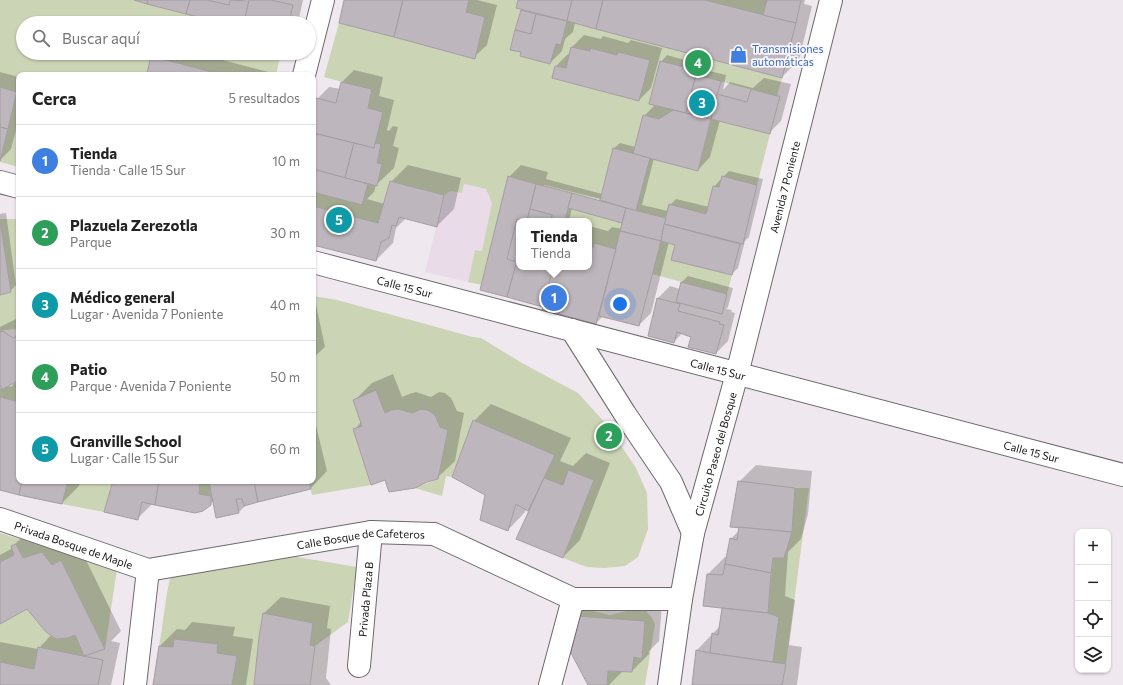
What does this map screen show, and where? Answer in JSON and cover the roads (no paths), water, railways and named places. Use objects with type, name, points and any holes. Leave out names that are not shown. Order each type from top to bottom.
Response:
[{"type":"street","points":[[316,28],[323,0]]},
{"type":"street","name":"Avenida 7 Poniente","points":[[737,374],[831,0]]},
{"type":"street","points":[[305,72],[308,60]]},
{"type":"street","points":[[0,182],[16,186]]},
{"type":"street","name":"Calle 15 Sur","points":[[316,263],[1123,475]]},
{"type":"street","name":"Circuito Paseo del Bosque","points":[[572,330],[625,414],[671,482],[693,533]]},
{"type":"street","name":"Circuito Paseo del Bosque","points":[[669,685],[681,599],[693,533],[737,374]]},
{"type":"street","name":"Privada Bosque de Maple","points":[[0,519],[148,570]]},
{"type":"street","name":"Calle Bosque de Cafeteros","points":[[148,570],[371,532],[434,534],[573,599],[681,599]]},
{"type":"street","name":"Privada Plaza B","points":[[359,666],[371,532]]},
{"type":"street","points":[[134,685],[148,570]]},
{"type":"street","points":[[550,685],[573,599]]},
{"type":"place","name":"Transmisiones automáticas","points":[[739,54]]},
{"type":"place","name":"Patio","points":[[698,63]]},
{"type":"place","name":"Médico general","points":[[702,103]]},
{"type":"place","name":"Granville School","points":[[339,220]]},
{"type":"place","name":"Tienda","points":[[554,298]]},
{"type":"place","name":"Plazuela Zerezotla","points":[[609,436]]}]
